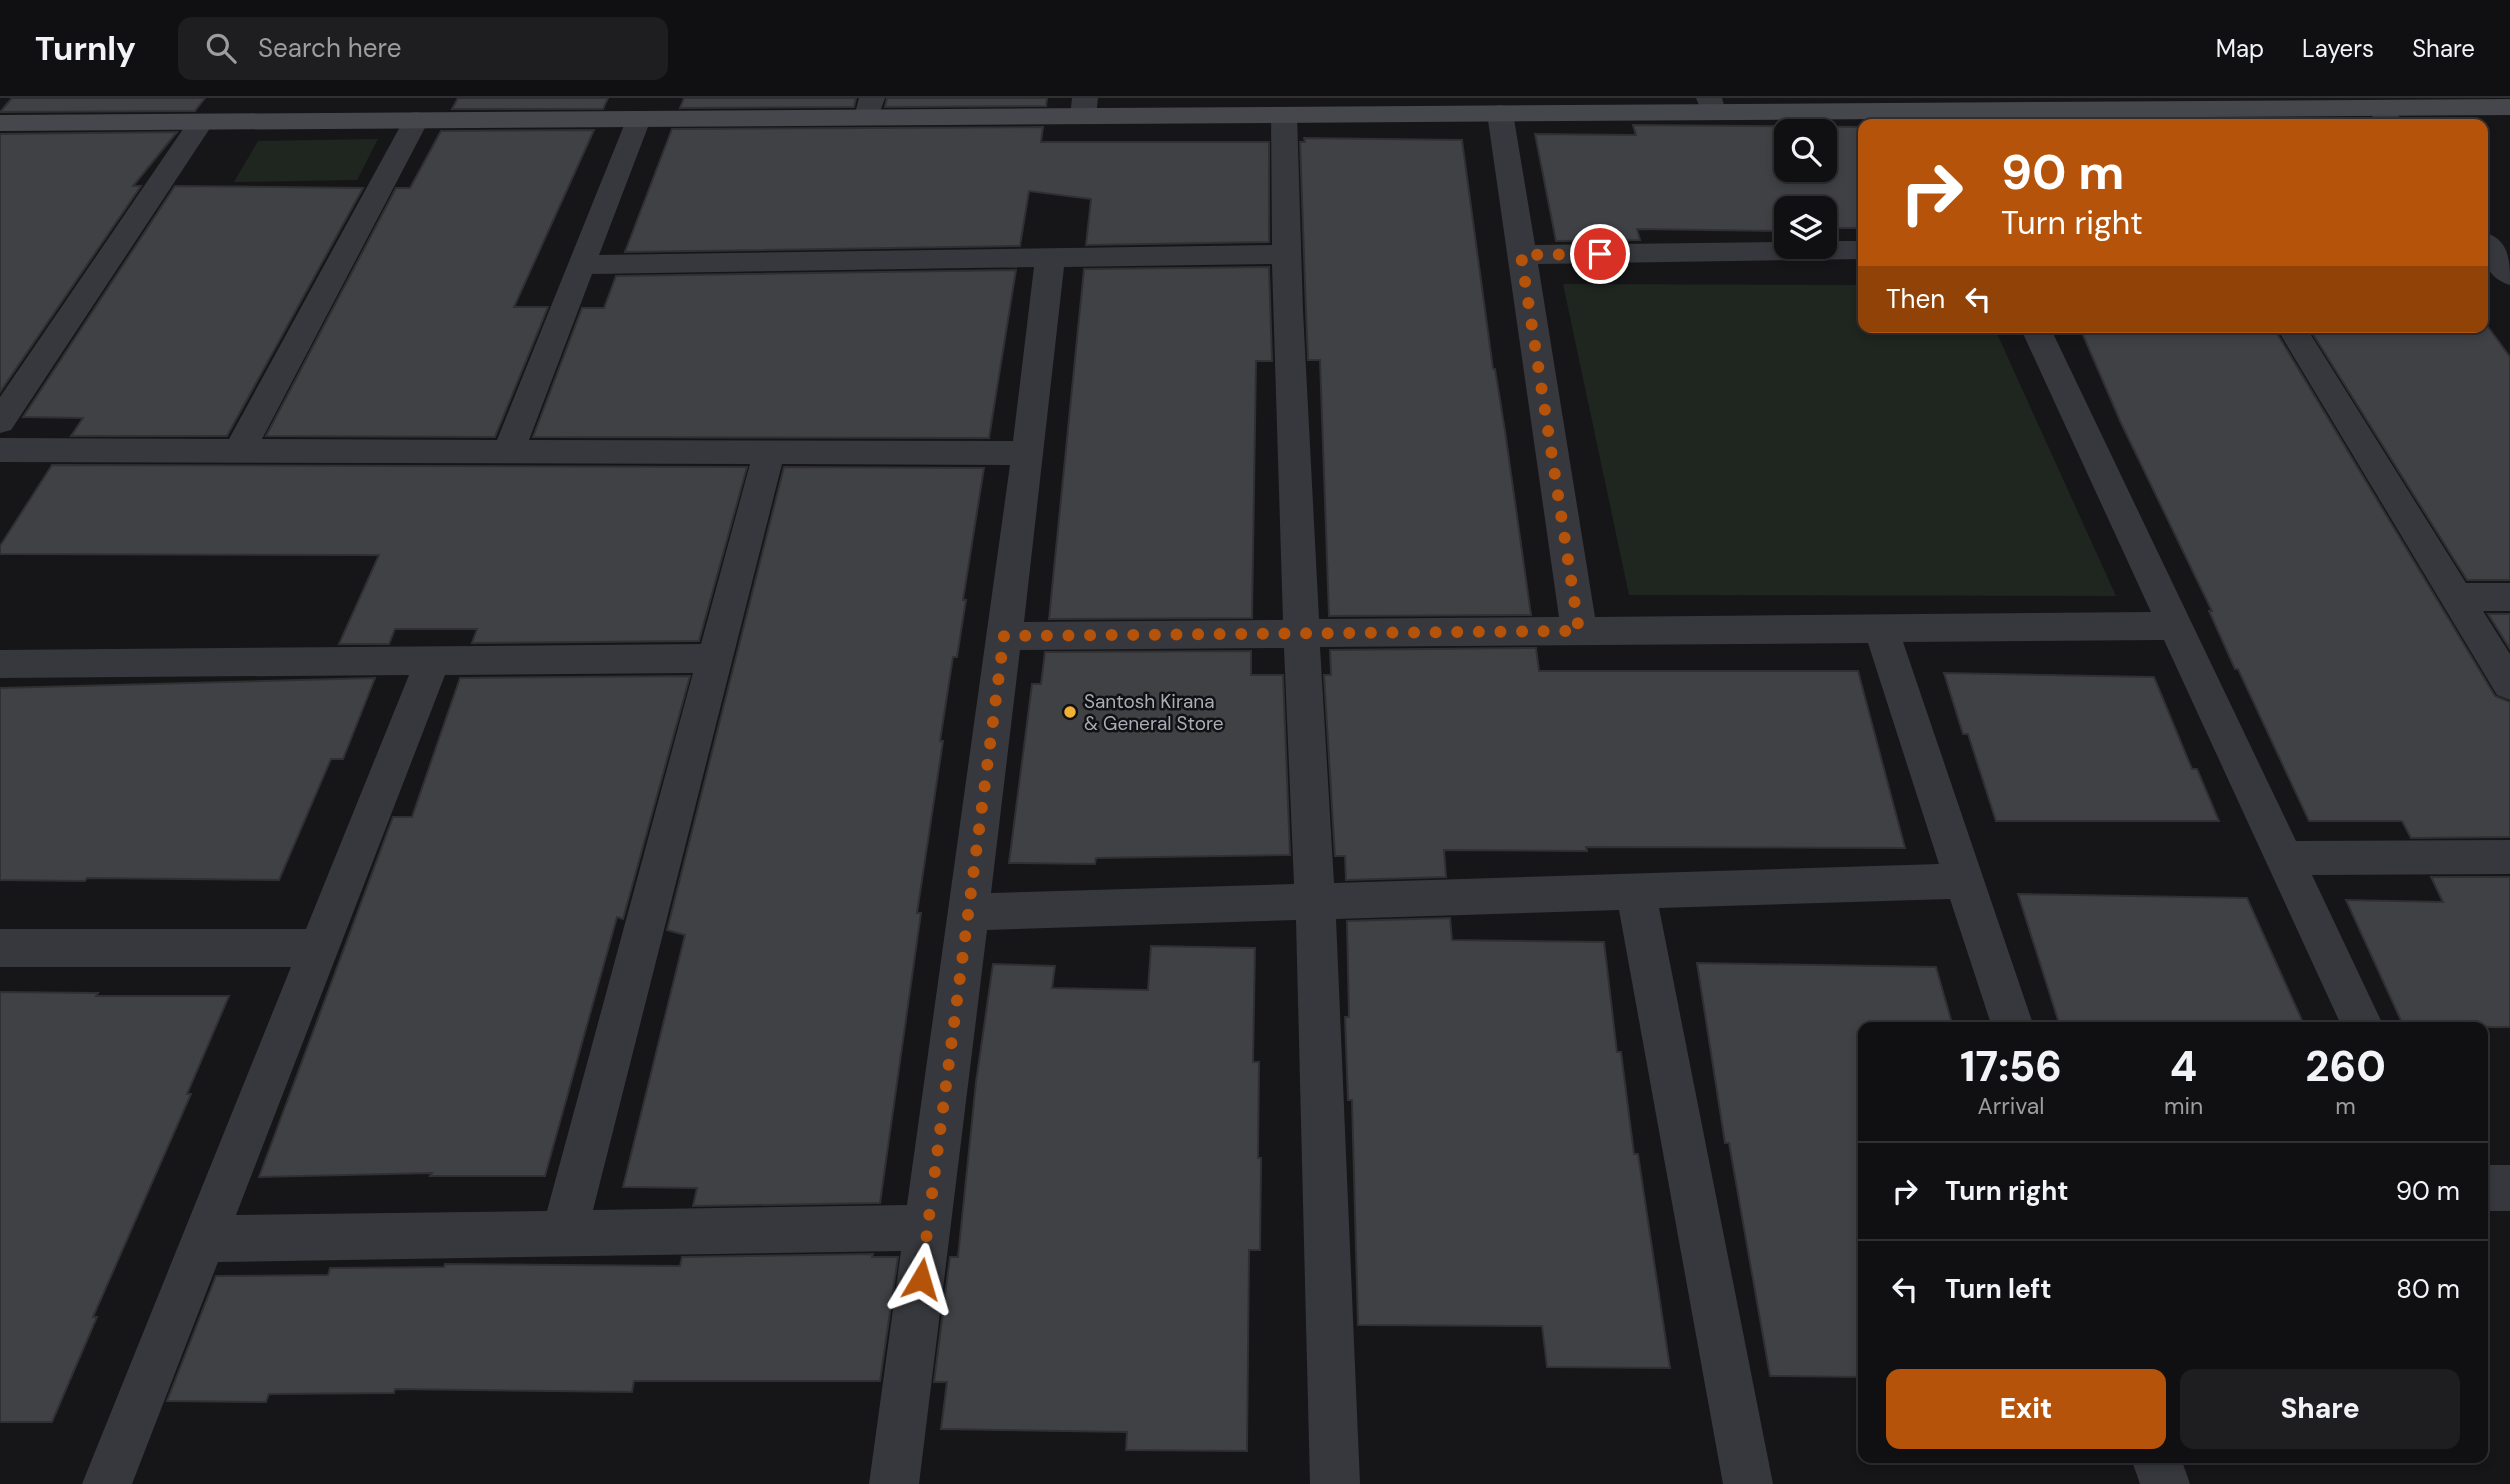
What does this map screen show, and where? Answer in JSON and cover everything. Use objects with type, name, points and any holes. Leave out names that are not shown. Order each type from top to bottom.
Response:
[{"type":"street","points":[[0,123],[638,119],[869,108],[1084,107],[1284,115],[1500,113],[1711,105],[2167,103],[2385,116],[2510,107]]},
{"type":"street","points":[[1500,113],[1579,631]]},
{"type":"street","points":[[1284,115],[1286,254],[1300,633],[1315,902],[1335,1484]]},
{"type":"street","points":[[508,452],[638,119]]},
{"type":"street","points":[[239,451],[416,120]]},
{"type":"street","points":[[0,422],[201,122]]},
{"type":"street","points":[[2488,241],[2510,240]]},
{"type":"street","points":[[2488,247],[2510,275]]},
{"type":"street","points":[[1521,255],[1858,250]]},
{"type":"street","points":[[581,265],[1286,254]]},
{"type":"street","points":[[894,1484],[1028,453],[1050,258]]},
{"type":"street","points":[[2038,333],[2360,1022]]},
{"type":"street","points":[[2295,333],[2510,685]]},
{"type":"street","points":[[0,450],[1028,453]]},
{"type":"street","points":[[564,1234],[769,452]]},
{"type":"street","points":[[2456,597],[2510,597]]},
{"type":"street","points":[[1004,636],[2175,626]]},
{"type":"street","points":[[1881,629],[2011,1022]]},
{"type":"street","points":[[0,664],[715,657]]},
{"type":"street","points":[[107,1484],[433,660]]},
{"type":"street","points":[[2284,858],[2510,858]]},
{"type":"street","points":[[968,912],[1964,881]]},
{"type":"street","points":[[1636,892],[1748,1484]]},
{"type":"street","points":[[0,948],[318,948]]},
{"type":"street","points":[[2488,1188],[2510,1188]]},
{"type":"street","points":[[203,1239],[927,1228]]},
{"type":"street","points":[[2159,1463],[2165,1484]]},
{"type":"shaded area","points":[[378,139],[357,180],[234,182],[258,141]]},
{"type":"shaded area","points":[[1563,284],[1858,285],[1858,333],[1997,333],[2116,596],[1629,595]]},
{"type":"building","points":[[12,98],[205,98],[195,111],[0,112]]},
{"type":"building","points":[[458,98],[608,98],[603,109],[452,109]]},
{"type":"building","points":[[684,98],[856,98],[854,107],[680,108]]},
{"type":"building","points":[[887,98],[1047,98],[1046,106],[885,107]]},
{"type":"building","points":[[1633,125],[1774,126],[1774,182],[1837,182],[1837,127],[1858,127],[1858,228],[1837,228],[1837,196],[1774,196],[1774,231],[1637,229],[1640,240],[1556,241],[1535,134],[1636,135]]},
{"type":"building","points":[[1043,127],[1041,142],[1269,142],[1269,242],[1086,245],[1091,199],[1029,191],[1020,246],[625,252],[672,129]]},
{"type":"building","points":[[594,130],[514,307],[548,307],[495,437],[266,436],[396,188],[410,188],[441,131]]},
{"type":"building","points":[[177,132],[133,186],[141,186],[0,392],[0,134]]},
{"type":"building","points":[[1304,138],[1462,140],[1493,369],[1505,431],[1531,615],[1329,616],[1320,360],[1308,360],[1300,142],[1305,142]]},
{"type":"building","points":[[175,186],[363,188],[227,436],[71,436],[83,418],[23,417]]},
{"type":"building","points":[[1269,267],[1272,361],[1256,361],[1252,618],[1049,619],[1084,269]]},
{"type":"building","points":[[1016,270],[989,438],[533,437],[582,308],[604,308],[616,276]]},
{"type":"building","points":[[2488,327],[2510,357],[2510,580],[2467,580],[2312,333],[2488,333]]},
{"type":"building","points":[[2082,333],[2277,333],[2495,696],[2510,702],[2510,837],[2411,838],[2402,821],[2309,821],[2121,423]]},
{"type":"building","points":[[52,465],[747,467],[699,641],[472,643],[477,629],[395,629],[389,644],[339,644],[379,555],[0,554],[0,546]]},
{"type":"building","points":[[784,467],[984,468],[963,600],[966,600],[957,657],[953,657],[940,741],[943,741],[917,913],[921,913],[880,1203],[693,1206],[697,1188],[623,1187],[685,935],[667,930]]},
{"type":"building","points":[[2488,614],[2510,614],[2510,649]]},
{"type":"building","points":[[1536,648],[1539,671],[1858,671],[1905,848],[1586,847],[1587,851],[1444,850],[1446,877],[1346,880],[1345,856],[1335,856],[1324,675],[1331,675],[1330,650]]},
{"type":"building","points":[[1251,651],[1251,675],[1283,675],[1290,855],[1096,858],[1095,864],[1009,863],[1032,684],[1041,684],[1045,652]]},
{"type":"building","points":[[1944,673],[2154,677],[2192,769],[2197,769],[2219,821],[1996,821],[1968,734],[1963,734]]},
{"type":"building","points":[[690,676],[623,919],[617,917],[545,1176],[430,1176],[432,1173],[259,1177],[393,817],[412,817],[460,678]]},
{"type":"building","points":[[375,678],[343,759],[331,759],[279,880],[0,880],[0,688]]},
{"type":"building","points":[[2431,877],[2510,877],[2510,1027],[2488,1027],[2488,1022],[2402,1022],[2346,900],[2443,902]]},
{"type":"building","points":[[2018,894],[2247,898],[2303,1022],[2059,1022]]},
{"type":"building","points":[[1450,918],[1452,940],[1604,942],[1617,1052],[1621,1052],[1634,1154],[1638,1154],[1670,1368],[1547,1367],[1542,1326],[1358,1325],[1352,1100],[1348,1100],[1345,1017],[1349,1017],[1347,921]]},
{"type":"building","points":[[1151,946],[1255,948],[1253,1062],[1259,1062],[1260,1250],[1249,1250],[1247,1451],[1126,1450],[1127,1432],[941,1429],[947,1382],[934,1382],[950,1257],[958,1257],[976,1082],[993,964],[1055,966],[1052,988],[1148,990]]},
{"type":"building","points":[[1697,963],[1936,967],[1952,1022],[1858,1022],[1858,1377],[1770,1376],[1729,1143],[1725,1143]]},
{"type":"building","points":[[0,992],[98,993],[96,996],[229,996],[187,1094],[191,1094],[93,1317],[97,1317],[52,1422],[0,1422]]},
{"type":"building","points":[[873,1254],[872,1257],[898,1257],[880,1381],[634,1381],[632,1392],[395,1389],[394,1393],[269,1394],[266,1402],[167,1401],[216,1276],[328,1275],[330,1268],[444,1267],[445,1264],[680,1266],[682,1257]]},
{"type":"place","name":"Santosh Kirana & General Store","points":[[1070,712]]},
{"type":"route","points":[[921,1279],[1004,636],[1579,631],[1521,255],[1600,254]]}]
